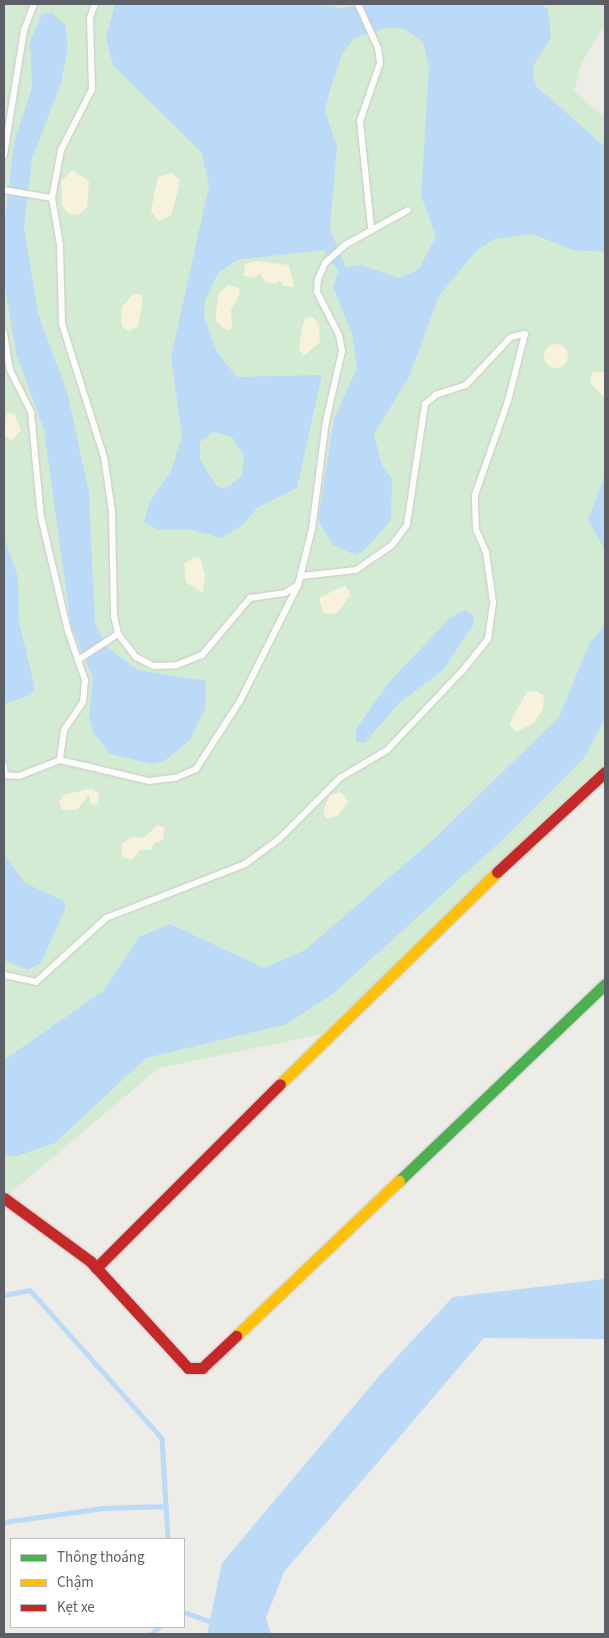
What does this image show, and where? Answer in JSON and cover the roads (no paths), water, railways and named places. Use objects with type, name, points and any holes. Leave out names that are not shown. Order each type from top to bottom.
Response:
[{"type":"street","points":[[96,1268],[410,955],[605,772]]},
{"type":"street","points":[[4,1198],[96,1268],[188,1368],[207,1366],[605,986]]},
{"type":"lane","points":[[4,155],[24,30],[34,4]]},
{"type":"lane","points":[[95,4],[90,18],[92,89],[60,150],[50,197],[60,245],[62,324],[106,475],[115,542],[110,591],[116,635],[136,657],[154,666],[178,665],[202,655],[250,598],[285,593],[298,584]]},
{"type":"lane","points":[[358,4],[378,48],[380,62],[360,120],[370,227]]},
{"type":"lane","points":[[4,190],[50,197]]},
{"type":"lane","points":[[4,766],[4,777],[19,776],[60,760],[149,781],[175,778],[196,769],[226,727],[301,576],[342,351],[339,335],[317,292],[325,263],[345,245],[370,227],[408,210]]},
{"type":"lane","points":[[4,333],[10,370],[30,412],[41,517],[86,680],[83,702],[64,730],[60,760]]},
{"type":"lane","points":[[4,975],[36,982],[106,918],[245,864],[279,840],[340,778],[386,750],[463,670],[488,639],[493,602],[486,552],[476,530],[475,495],[508,401],[525,334],[512,337],[466,385],[436,394],[425,404],[407,525],[392,545],[356,570],[301,576]]},
{"type":"lane","points":[[80,659],[116,635]]},
{"type":"water","points":[[115,4],[318,4],[341,8],[361,4],[541,4],[548,9],[551,38],[533,66],[533,75],[536,86],[605,147],[605,252],[573,250],[532,234],[494,239],[477,250],[439,296],[409,377],[374,434],[382,466],[392,479],[391,520],[365,550],[355,555],[333,545],[318,520],[334,419],[357,368],[352,334],[333,287],[338,271],[324,250],[237,260],[218,273],[205,301],[204,316],[216,351],[237,377],[322,375],[297,488],[257,508],[244,524],[222,538],[188,529],[158,530],[144,522],[149,503],[171,471],[182,436],[171,357],[209,186],[202,153],[113,65],[106,38]],"holes":[[[389,27],[404,29],[423,42],[429,67],[421,196],[436,236],[419,269],[400,278],[360,265],[346,268],[330,229],[337,147],[325,111],[330,90],[342,54],[354,38]],[[213,432],[232,437],[244,456],[242,476],[225,489],[216,485],[200,460],[200,442]]]},
{"type":"water","points":[[51,12],[65,25],[68,48],[61,83],[32,159],[24,228],[38,313],[68,395],[89,493],[95,623],[106,646],[138,670],[206,681],[205,709],[190,740],[164,761],[152,764],[110,754],[93,732],[89,715],[93,678],[71,626],[44,430],[16,353],[4,281],[4,227],[14,143],[32,87],[30,42],[42,14]]},
{"type":"water","points":[[605,475],[605,550],[588,520]]},
{"type":"water","points":[[4,537],[18,577],[19,622],[35,688],[31,695],[4,704]]},
{"type":"water","points":[[465,610],[473,616],[474,624],[443,670],[399,703],[365,743],[356,742],[356,729],[390,681],[450,618]]},
{"type":"water","points":[[605,625],[605,719],[584,758],[500,842],[334,993],[287,1024],[146,1058],[55,1143],[17,1156],[4,1155],[4,1060],[103,991],[139,937],[170,924],[264,968],[305,950],[434,839],[559,717],[589,644]]},
{"type":"water","points":[[4,855],[25,883],[64,901],[66,907],[41,963],[28,970],[4,960]]},
{"type":"water","points":[[605,1279],[605,1339],[484,1338],[284,1572],[266,1618],[271,1634],[207,1634],[222,1563],[380,1375],[453,1297]]},
{"type":"waterway","points":[[4,1295],[30,1290],[162,1438],[168,1538]]},
{"type":"waterway","points":[[4,1522],[103,1508],[166,1506]]},
{"type":"waterway","points":[[185,1612],[215,1623]]},
{"type":"waterway","points":[[151,1634],[158,1628]]}]
